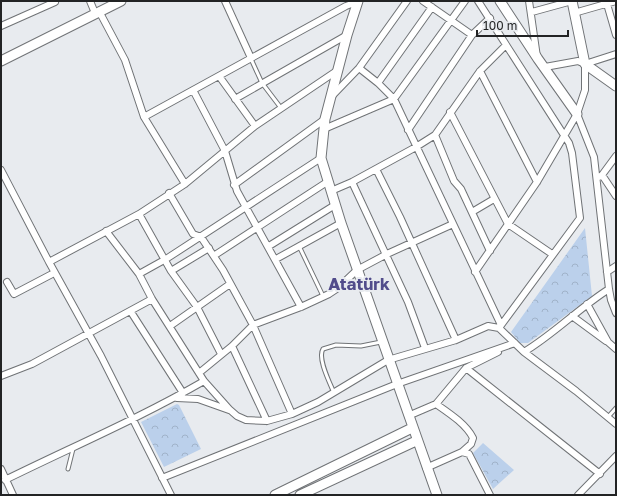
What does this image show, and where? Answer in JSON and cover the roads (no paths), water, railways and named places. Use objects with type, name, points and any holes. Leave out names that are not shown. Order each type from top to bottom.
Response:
[{"type":"street","points":[[90,1],[125,60],[144,117],[185,184]]},
{"type":"street","points":[[1,61],[120,1]]},
{"type":"street","points":[[225,1],[251,58]]},
{"type":"street","points":[[144,117],[346,6],[358,1]]},
{"type":"street","points":[[358,1],[346,36],[339,69],[325,119],[321,158],[327,182],[341,224],[416,441],[437,495]]},
{"type":"street","points":[[332,96],[359,68],[407,1]]},
{"type":"street","points":[[423,1],[472,35]]},
{"type":"street","points":[[324,129],[394,99],[452,21],[465,1]]},
{"type":"street","points":[[478,1],[565,136],[572,153],[580,218],[500,326]]},
{"type":"street","points":[[500,1],[538,59],[577,114],[594,158],[600,177],[609,289],[616,313]]},
{"type":"street","points":[[529,1],[532,12],[538,59]]},
{"type":"street","points":[[475,272],[537,182],[577,114],[586,90],[585,64],[572,1],[532,12]]},
{"type":"street","points":[[1,26],[44,4],[55,2]]},
{"type":"street","points":[[574,13],[616,2]]},
{"type":"street","points":[[607,4],[616,35]]},
{"type":"street","points":[[378,83],[432,7]]},
{"type":"street","points":[[408,130],[472,35],[490,18]]},
{"type":"street","points":[[235,99],[346,36]]},
{"type":"street","points":[[331,191],[376,169],[416,147],[435,134],[480,71],[506,45]]},
{"type":"street","points":[[585,64],[616,54]]},
{"type":"street","points":[[545,68],[578,61],[585,64],[616,86]]},
{"type":"street","points":[[359,68],[378,83],[394,99],[500,326],[524,352],[616,424]]},
{"type":"street","points":[[49,262],[138,214],[185,184],[255,126],[339,69]]},
{"type":"street","points":[[480,71],[537,182]]},
{"type":"street","points":[[220,76],[255,126]]},
{"type":"street","points":[[193,90],[224,151],[234,185],[269,246],[301,307]]},
{"type":"street","points":[[450,112],[508,224],[552,254]]},
{"type":"street","points":[[234,185],[325,119]]},
{"type":"street","points":[[435,134],[454,181],[461,189],[490,251]]},
{"type":"street","points":[[600,177],[616,156]]},
{"type":"street","points":[[138,274],[166,259],[201,237],[321,158]]},
{"type":"street","points":[[376,169],[412,242],[456,340]]},
{"type":"street","points":[[1,170],[54,273],[89,334],[170,495]]},
{"type":"street","points":[[600,177],[616,196]]},
{"type":"street","points":[[215,255],[327,182]]},
{"type":"street","points":[[352,182],[387,254],[408,302],[425,348]]},
{"type":"street","points":[[169,193],[193,234],[201,237],[215,255],[252,325],[292,414]]},
{"type":"street","points":[[472,212],[494,199]]},
{"type":"street","points":[[269,246],[335,205]]},
{"type":"street","points":[[138,214],[166,259],[171,271],[196,307],[221,354]]},
{"type":"street","points":[[276,259],[341,224]]},
{"type":"street","points":[[199,373],[232,346],[252,325],[301,307],[323,296],[338,288],[357,270],[412,242],[453,224]]},
{"type":"street","points":[[106,231],[138,274],[152,299],[204,381],[231,411],[237,416],[246,420],[266,421],[292,414],[334,393],[388,360],[456,340],[488,326],[500,326]]},
{"type":"street","points":[[171,271],[209,248]]},
{"type":"street","points":[[607,272],[616,266]]},
{"type":"street","points":[[7,282],[14,294],[54,273]]},
{"type":"street","points":[[170,326],[230,284]]},
{"type":"street","points":[[524,352],[544,340],[587,304],[609,289]]},
{"type":"street","points":[[1,376],[32,364],[131,312],[152,299]]},
{"type":"street","points":[[587,304],[608,342]]},
{"type":"street","points":[[131,312],[183,393]]},
{"type":"street","points":[[572,316],[616,349]]},
{"type":"street","points":[[408,416],[436,404],[466,368],[515,343]]},
{"type":"street","points":[[162,478],[397,384],[515,343]]},
{"type":"street","points":[[232,346],[266,421]]},
{"type":"street","points":[[466,368],[600,474]]},
{"type":"street","points":[[5,480],[133,420],[177,398],[204,381]]},
{"type":"street","points":[[177,398],[198,399],[231,411]]},
{"type":"street","points":[[426,468],[462,452],[471,444],[473,438],[471,434],[436,404]]},
{"type":"street","points":[[275,495],[412,428]]},
{"type":"street","points":[[300,495],[416,441]]},
{"type":"street","points":[[462,452],[470,454],[490,495]]},
{"type":"street","points":[[578,495],[616,456]]},
{"type":"street","points":[[1,470],[13,495]]},
{"type":"lane","points":[[251,58],[262,83],[281,108]]},
{"type":"lane","points":[[299,246],[323,296]]},
{"type":"lane","points":[[334,393],[321,360],[321,353],[323,349],[336,345],[361,346],[382,342]]},
{"type":"lane","points":[[608,418],[616,408]]},
{"type":"lane","points":[[68,469],[73,447]]},
{"type":"district","name":"Atatürk","points":[[359,283]]}]
